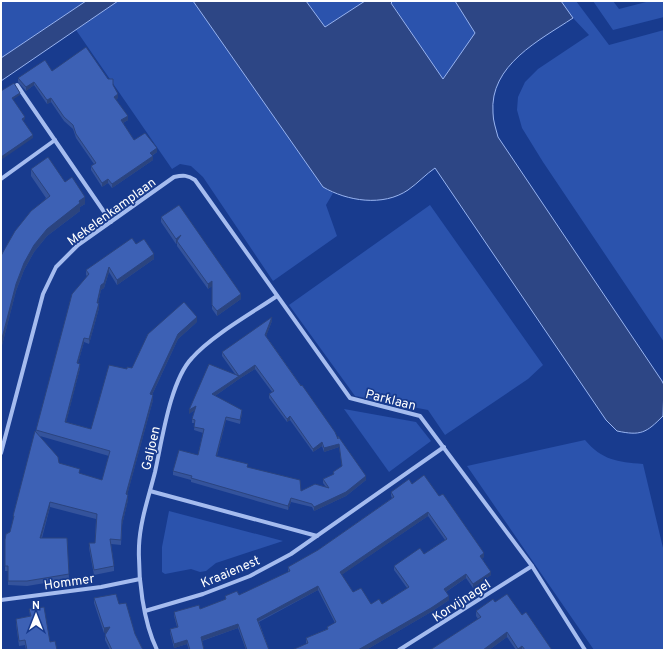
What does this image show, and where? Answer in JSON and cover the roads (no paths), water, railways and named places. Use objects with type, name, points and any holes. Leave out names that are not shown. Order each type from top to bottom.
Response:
[{"type":"street","points":[[17,85],[111,222]]},
{"type":"street","points":[[1,179],[55,140]]},
{"type":"street","name":"Mekelenkamplaan","points":[[1,453],[43,294],[56,267],[78,245],[174,177],[185,175]]},
{"type":"street","name":"Parklaan","points":[[185,175],[195,180],[350,398],[420,416],[444,447],[452,461],[532,566],[585,650]]},
{"type":"street","name":"Galjoen","points":[[157,650],[146,611],[140,579],[139,545],[150,490],[173,395],[182,373],[191,358],[207,344],[277,296]]},
{"type":"street","name":"Kraaienest","points":[[146,611],[203,594],[250,576],[291,554],[444,447]]},
{"type":"street","points":[[150,490],[317,536]]},
{"type":"street","name":"Korvijnagel","points":[[399,650],[532,566]]},
{"type":"street","name":"Hommer","points":[[1,600],[101,587],[140,579]]}]
